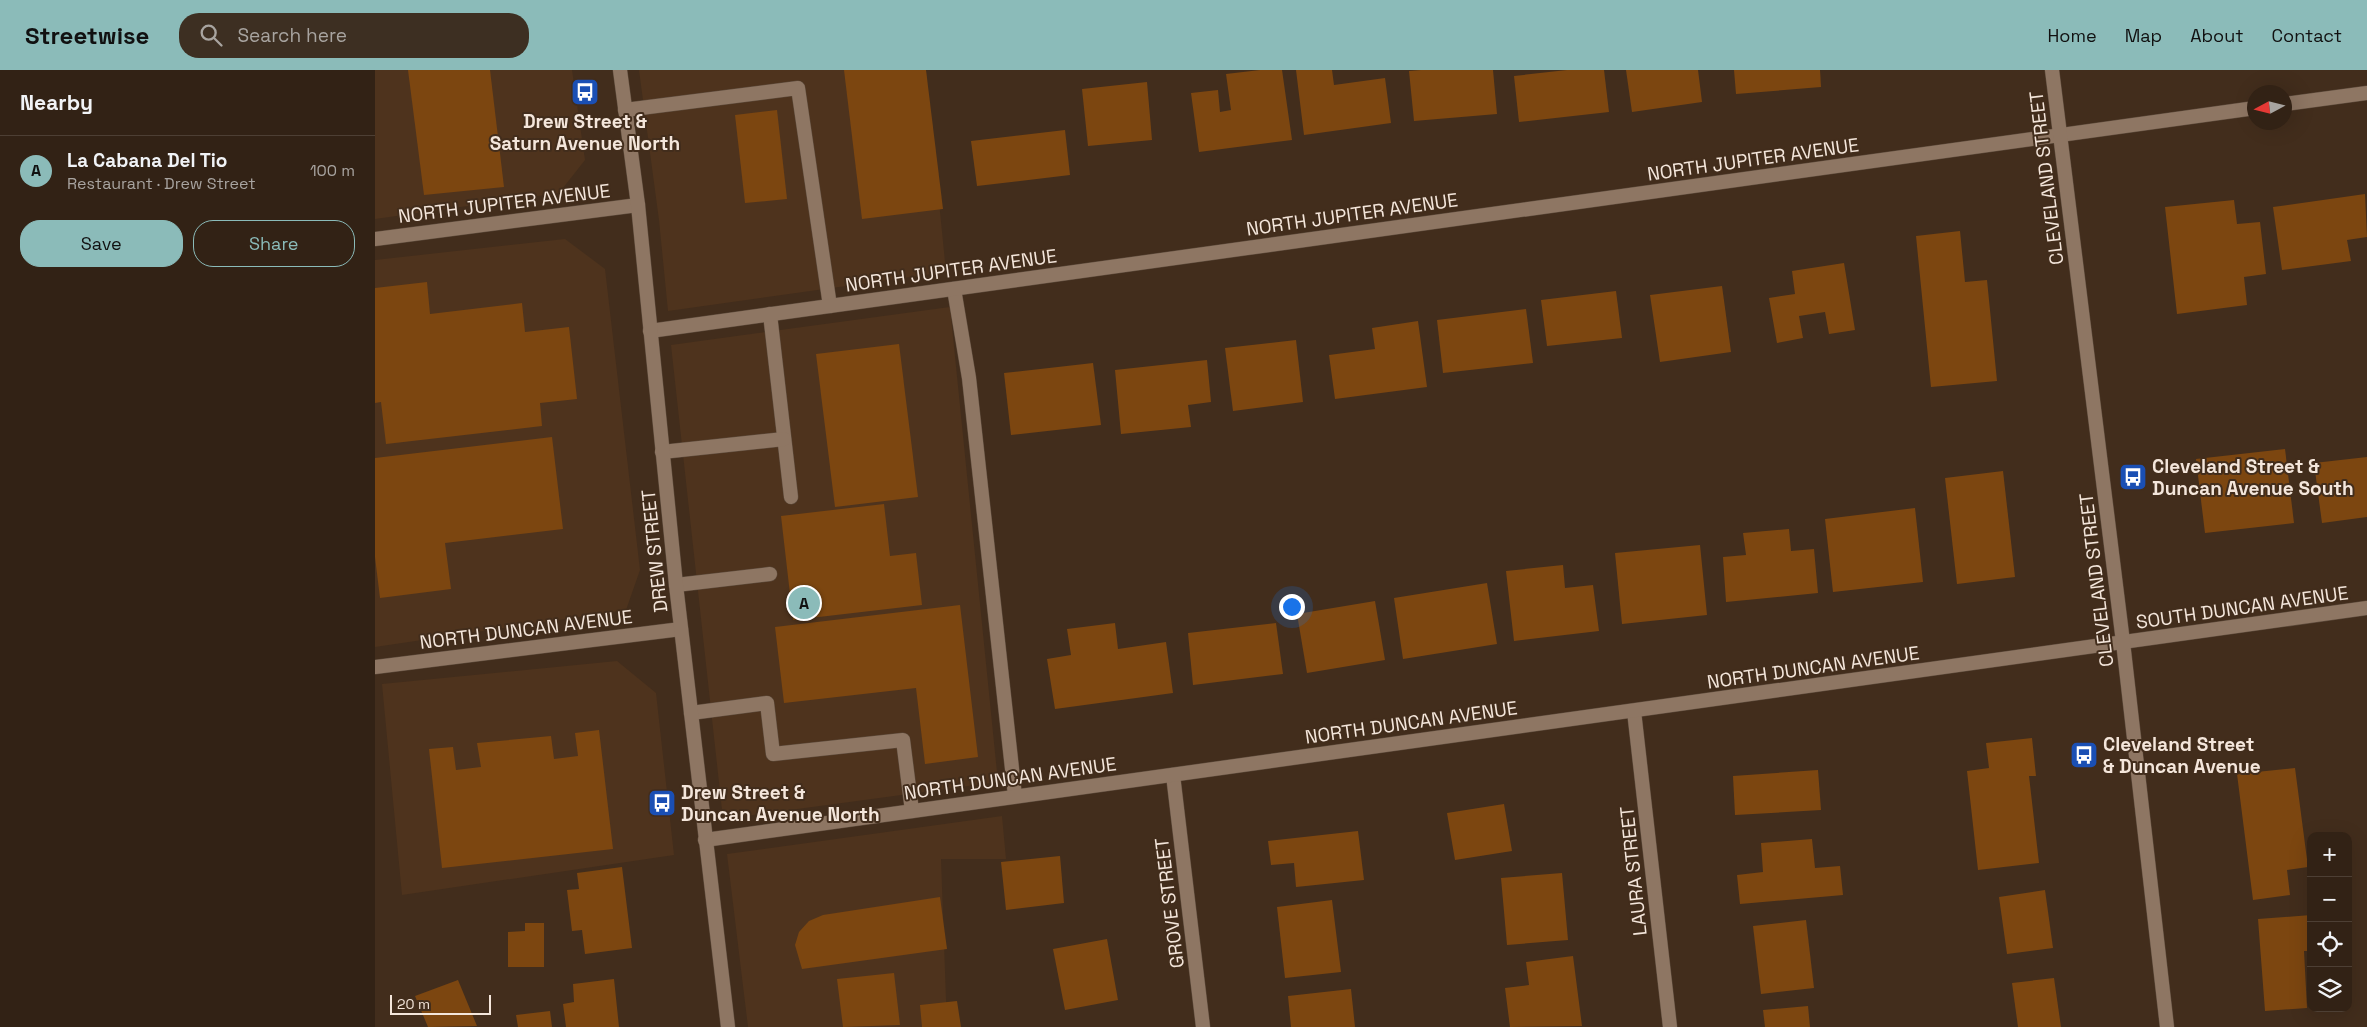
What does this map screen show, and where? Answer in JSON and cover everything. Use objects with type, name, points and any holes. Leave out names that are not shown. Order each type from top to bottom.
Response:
[{"type":"street","name":"DREW STREET","points":[[620,70],[638,205],[676,585],[728,1027]]},
{"type":"street","name":"CLEVELAND STREET","points":[[2052,70],[2123,642],[2167,1027]]},
{"type":"street","points":[[625,110],[798,88],[830,306]]},
{"type":"street","points":[[2292,103],[2367,93]]},
{"type":"street","name":"NORTH JUPITER AVENUE","points":[[650,331],[2247,109]]},
{"type":"street","name":"NORTH JUPITER AVENUE","points":[[375,239],[638,205]]},
{"type":"street","points":[[954,288],[969,378],[1015,796]]},
{"type":"street","points":[[770,314],[791,497]]},
{"type":"street","points":[[662,452],[784,439]]},
{"type":"street","points":[[676,585],[770,574]]},
{"type":"street","name":"SOUTH DUNCAN AVENUE","points":[[2123,642],[2367,608]]},
{"type":"street","name":"NORTH DUNCAN AVENUE","points":[[375,667],[681,629]]},
{"type":"street","name":"NORTH DUNCAN AVENUE","points":[[705,840],[2123,642]]},
{"type":"street","points":[[691,713],[767,703],[773,754],[903,740],[912,811]]},
{"type":"street","name":"LAURA STREET","points":[[1633,710],[1670,1027]]},
{"type":"street","name":"GROVE STREET","points":[[1173,774],[1203,1027]]},
{"type":"shaded area","points":[[375,70],[572,70],[585,160],[559,193],[375,219]]},
{"type":"shaded area","points":[[639,70],[926,70],[946,272],[668,311],[659,220]]},
{"type":"shaded area","points":[[565,239],[605,269],[640,570],[626,610],[375,647],[375,260]]},
{"type":"shaded area","points":[[950,307],[998,782],[723,819],[671,345]]},
{"type":"shaded area","points":[[617,661],[656,693],[674,855],[402,895],[382,684]]},
{"type":"shaded area","points":[[1002,816],[1006,859],[941,859],[947,1027],[748,1027],[727,854]]},
{"type":"building","points":[[408,70],[490,70],[504,187],[424,195]]},
{"type":"building","points":[[844,70],[926,70],[943,209],[862,219]]},
{"type":"building","points":[[1260,70],[1282,70],[1292,140],[1199,152],[1191,93],[1218,90],[1220,112],[1231,110],[1226,74]]},
{"type":"building","points":[[1296,70],[1332,70],[1334,85],[1385,78],[1391,123],[1304,135]]},
{"type":"building","points":[[1493,70],[1497,114],[1414,121],[1409,71]]},
{"type":"building","points":[[1567,70],[1604,70],[1609,112],[1519,122],[1514,76]]},
{"type":"building","points":[[1626,70],[1698,70],[1702,102],[1632,112]]},
{"type":"building","points":[[1734,70],[1820,70],[1821,87],[1736,94]]},
{"type":"building","points":[[1147,82],[1152,140],[1088,146],[1082,89]]},
{"type":"building","points":[[777,110],[787,199],[745,203],[735,115]]},
{"type":"building","points":[[1065,130],[1070,175],[977,186],[971,141]]},
{"type":"building","points":[[2365,194],[2367,237],[2347,240],[2351,261],[2282,270],[2273,207]]},
{"type":"building","points":[[2234,200],[2237,224],[2260,222],[2266,274],[2244,277],[2247,305],[2177,314],[2165,207]]},
{"type":"building","points":[[1960,231],[1965,282],[1987,280],[1997,381],[1931,387],[1916,236]]},
{"type":"building","points":[[1844,263],[1855,330],[1829,334],[1825,312],[1799,316],[1803,338],[1777,343],[1769,298],[1795,294],[1792,271]]},
{"type":"building","points":[[427,282],[430,314],[522,303],[525,332],[569,327],[577,399],[540,403],[542,426],[386,444],[381,402],[375,403],[375,288]]},
{"type":"building","points":[[1722,286],[1731,352],[1660,362],[1650,295]]},
{"type":"building","points":[[1616,291],[1622,338],[1547,346],[1541,300]]},
{"type":"building","points":[[1526,309],[1533,363],[1443,373],[1437,320]]},
{"type":"building","points":[[1418,321],[1427,387],[1335,399],[1329,355],[1375,349],[1372,328]]},
{"type":"building","points":[[1296,340],[1303,402],[1233,411],[1225,348]]},
{"type":"building","points":[[899,344],[918,497],[835,507],[816,354]]},
{"type":"building","points":[[1207,360],[1211,402],[1188,405],[1191,427],[1121,434],[1115,370]]},
{"type":"building","points":[[1093,363],[1101,425],[1011,435],[1004,373]]},
{"type":"building","points":[[552,437],[563,529],[445,543],[451,589],[380,598],[375,557],[375,458]]},
{"type":"building","points":[[2285,449],[2294,523],[2205,533],[2196,459]]},
{"type":"building","points":[[2367,457],[2367,517],[2322,523],[2314,463]]},
{"type":"building","points":[[2003,471],[2015,577],[1957,584],[1945,478]]},
{"type":"building","points":[[884,504],[890,556],[916,553],[922,605],[793,620],[781,516]]},
{"type":"building","points":[[1915,508],[1923,582],[1833,592],[1825,519]]},
{"type":"building","points":[[1789,529],[1791,551],[1814,549],[1818,593],[1726,602],[1723,557],[1746,555],[1743,533]]},
{"type":"building","points":[[1700,545],[1707,615],[1622,624],[1615,553]]},
{"type":"building","points":[[1563,565],[1565,588],[1593,585],[1599,631],[1514,641],[1506,571]]},
{"type":"building","points":[[1487,583],[1497,644],[1403,659],[1394,598]]},
{"type":"building","points":[[1375,601],[1385,660],[1307,673],[1297,614]]},
{"type":"building","points":[[960,605],[978,757],[925,764],[916,688],[784,703],[775,627]]},
{"type":"building","points":[[1115,623],[1118,649],[1166,642],[1173,693],[1055,709],[1047,659],[1071,655],[1067,629]]},
{"type":"building","points":[[1276,623],[1283,674],[1193,685],[1188,633]]},
{"type":"building","points":[[599,730],[613,849],[442,868],[429,749],[453,747],[456,770],[481,767],[477,743],[551,736],[554,759],[578,756],[575,733]]},
{"type":"building","points":[[2032,738],[2036,776],[2029,776],[2039,863],[1978,870],[1967,771],[1989,768],[1986,743]]},
{"type":"building","points":[[2295,768],[2307,867],[2287,870],[2290,895],[2253,900],[2237,774]]},
{"type":"building","points":[[1818,770],[1821,810],[1735,815],[1733,776]]},
{"type":"building","points":[[1504,804],[1512,851],[1455,860],[1447,813]]},
{"type":"building","points":[[1358,831],[1364,880],[1296,887],[1294,863],[1271,865],[1268,841]]},
{"type":"building","points":[[1812,839],[1815,868],[1840,866],[1843,895],[1740,904],[1737,875],[1763,872],[1761,843]]},
{"type":"building","points":[[1060,856],[1064,903],[1006,910],[1001,862]]},
{"type":"building","points":[[622,867],[632,948],[585,954],[582,930],[572,931],[567,890],[579,889],[577,873]]},
{"type":"building","points":[[1562,873],[1568,940],[1507,945],[1501,878]]},
{"type":"building","points":[[2045,890],[2053,948],[2007,954],[1999,897]]},
{"type":"building","points":[[940,897],[947,949],[802,969],[795,945],[799,932],[809,921],[823,915]]},
{"type":"building","points":[[1332,900],[1341,972],[1285,978],[1277,907]]},
{"type":"building","points":[[2307,915],[2307,951],[2304,951],[2307,1008],[2265,1011],[2258,919]]},
{"type":"building","points":[[1806,920],[1814,988],[1761,994],[1753,926]]},
{"type":"building","points":[[525,923],[544,923],[544,967],[508,967],[508,932],[525,931]]},
{"type":"building","points":[[1107,939],[1118,1000],[1065,1010],[1053,949]]},
{"type":"building","points":[[1573,956],[1582,1026],[1510,1027],[1505,988],[1529,985],[1526,962]]},
{"type":"building","points":[[894,973],[900,1025],[843,1027],[837,979]]},
{"type":"building","points":[[2054,978],[2061,1027],[2018,1027],[2012,983]]},
{"type":"building","points":[[614,979],[619,1027],[566,1027],[563,1004],[574,1002],[573,984]]},
{"type":"building","points":[[458,980],[477,1026],[428,1027],[415,996]]},
{"type":"building","points":[[1351,989],[1355,1027],[1291,1027],[1288,996]]},
{"type":"building","points":[[957,1001],[961,1027],[922,1027],[920,1005]]},
{"type":"building","points":[[1808,1006],[1810,1027],[1765,1027],[1763,1010]]},
{"type":"building","points":[[550,1011],[552,1027],[518,1027],[516,1015]]},
{"type":"place","name":"Drew Street & Saturn Avenue North","points":[[585,92]]},
{"type":"place","name":"Cleveland Street & Duncan Avenue South","points":[[2133,477]]},
{"type":"place","name":"La Cabana Del Tio","points":[[804,603]]},
{"type":"place","name":"Cleveland Street & Duncan Avenue","points":[[2084,755]]},
{"type":"place","name":"Drew Street & Duncan Avenue North","points":[[662,803]]}]
